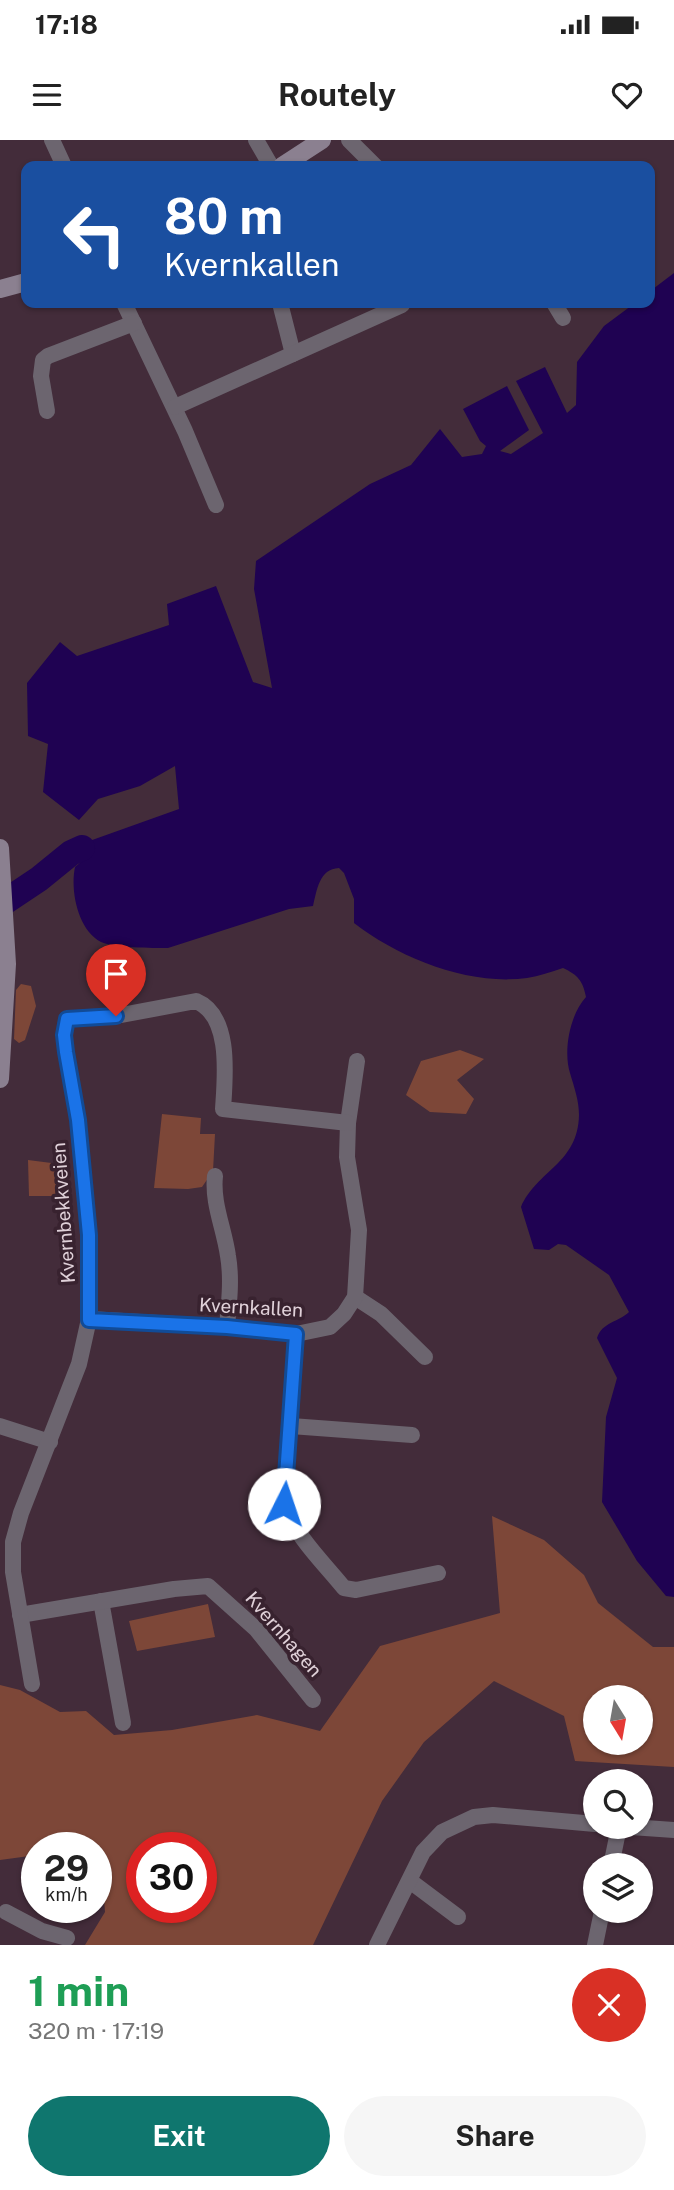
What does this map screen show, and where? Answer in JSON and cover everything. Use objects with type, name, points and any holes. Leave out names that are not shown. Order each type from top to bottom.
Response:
[{"type":"main road","points":[[290,161],[322,140]]},
{"type":"main road","points":[[0,289],[21,283]]},
{"type":"main road","points":[[0,848],[7,964],[0,1079]]},
{"type":"street","points":[[52,140],[62,161]]},
{"type":"street","points":[[256,140],[268,161]]},
{"type":"street","points":[[349,140],[370,161]]},
{"type":"street","points":[[126,308],[174,407],[216,505]]},
{"type":"street","points":[[281,308],[293,354]]},
{"type":"street","points":[[174,407],[395,308]]},
{"type":"street","points":[[557,308],[562,318]]},
{"type":"street","points":[[47,411],[41,376],[43,360],[134,323]]},
{"type":"street","name":"Kvernbekkveien","points":[[32,1684],[13,1572],[13,1542],[21,1513],[79,1364],[89,1320],[89,1235],[78,1120],[64,1035],[67,1019],[116,1016],[196,1001],[206,1005],[215,1016],[220,1033],[225,1068],[223,1109],[348,1123]]},
{"type":"street","points":[[357,1061],[348,1123],[348,1167],[359,1230],[355,1297],[381,1314],[425,1357]]},
{"type":"street","points":[[215,1175],[213,1193],[230,1268],[227,1327]]},
{"type":"street","name":"Kvernkallen","points":[[89,1320],[227,1327],[296,1334],[330,1326],[344,1314],[355,1297]]},
{"type":"street","points":[[296,1334],[284,1504],[289,1518],[344,1588],[356,1590],[438,1573]]},
{"type":"street","points":[[0,1426],[50,1441]]},
{"type":"street","points":[[291,1426],[412,1435]]},
{"type":"street","name":"Kvernhagen","points":[[20,1615],[208,1586],[256,1629],[313,1700]]},
{"type":"street","points":[[101,1601],[123,1723]]},
{"type":"street","points":[[377,1945],[423,1852],[442,1832],[474,1817],[493,1815],[583,1823]]},
{"type":"street","points":[[653,1829],[674,1830]]},
{"type":"street","points":[[410,1881],[458,1917]]},
{"type":"street","points":[[6,1912],[38,1938],[67,1938]]},
{"type":"street","points":[[595,1945],[600,1923]]},
{"type":"shaded area","points":[[674,273],[674,1597],[666,1596],[637,1561],[602,1502],[606,1417],[617,1378],[597,1338],[607,1325],[629,1312],[609,1275],[566,1245],[558,1244],[549,1250],[534,1249],[521,1207],[528,1194],[564,1156],[577,1132],[578,1104],[567,1054],[572,1023],[586,997],[579,979],[563,968],[527,978],[482,978],[436,967],[413,958],[354,923],[354,899],[344,873],[339,868],[332,869],[323,876],[313,906],[289,909],[168,948],[124,947],[101,942],[81,919],[75,898],[75,867],[88,856],[82,852],[81,844],[179,809],[175,766],[140,786],[98,799],[79,820],[43,792],[48,744],[28,736],[27,683],[60,642],[77,656],[169,625],[167,604],[216,586],[253,682],[272,688],[254,589],[256,561],[370,484],[411,465],[440,429],[462,457],[482,454],[486,446],[480,441],[463,409],[507,386],[529,430],[500,451],[511,454],[543,433],[516,381],[545,367],[567,413],[576,405],[577,362],[604,326],[628,308],[655,308],[655,287]]},
{"type":"shaded area","points":[[21,984],[31,986],[36,1006],[25,1040],[19,1043],[14,1039],[16,990]]},
{"type":"shaded area","points":[[460,1050],[484,1059],[457,1080],[474,1099],[466,1114],[430,1112],[406,1095],[421,1061]]},
{"type":"shaded area","points":[[162,1114],[201,1118],[200,1134],[215,1134],[213,1171],[202,1187],[154,1188]]},
{"type":"shaded area","points":[[28,1160],[67,1165],[70,1196],[29,1196]]},
{"type":"shaded area","points":[[492,1516],[544,1540],[584,1575],[598,1603],[653,1647],[674,1647],[674,1767],[575,1761],[564,1716],[494,1681],[424,1742],[382,1801],[313,1945],[85,1945],[98,1923],[112,1923],[112,1832],[21,1832],[21,1857],[0,1860],[0,1685],[20,1690],[60,1712],[86,1711],[114,1735],[172,1730],[257,1715],[320,1731],[380,1646],[500,1613]]},
{"type":"shaded area","points":[[208,1604],[215,1637],[137,1651],[129,1621]]},
{"type":"waterway","points":[[0,905],[71,853],[82,848]]},
{"type":"route","points":[[116,1016],[67,1019],[64,1035],[78,1120],[89,1235],[89,1320],[227,1327],[296,1334],[284,1504]]}]
